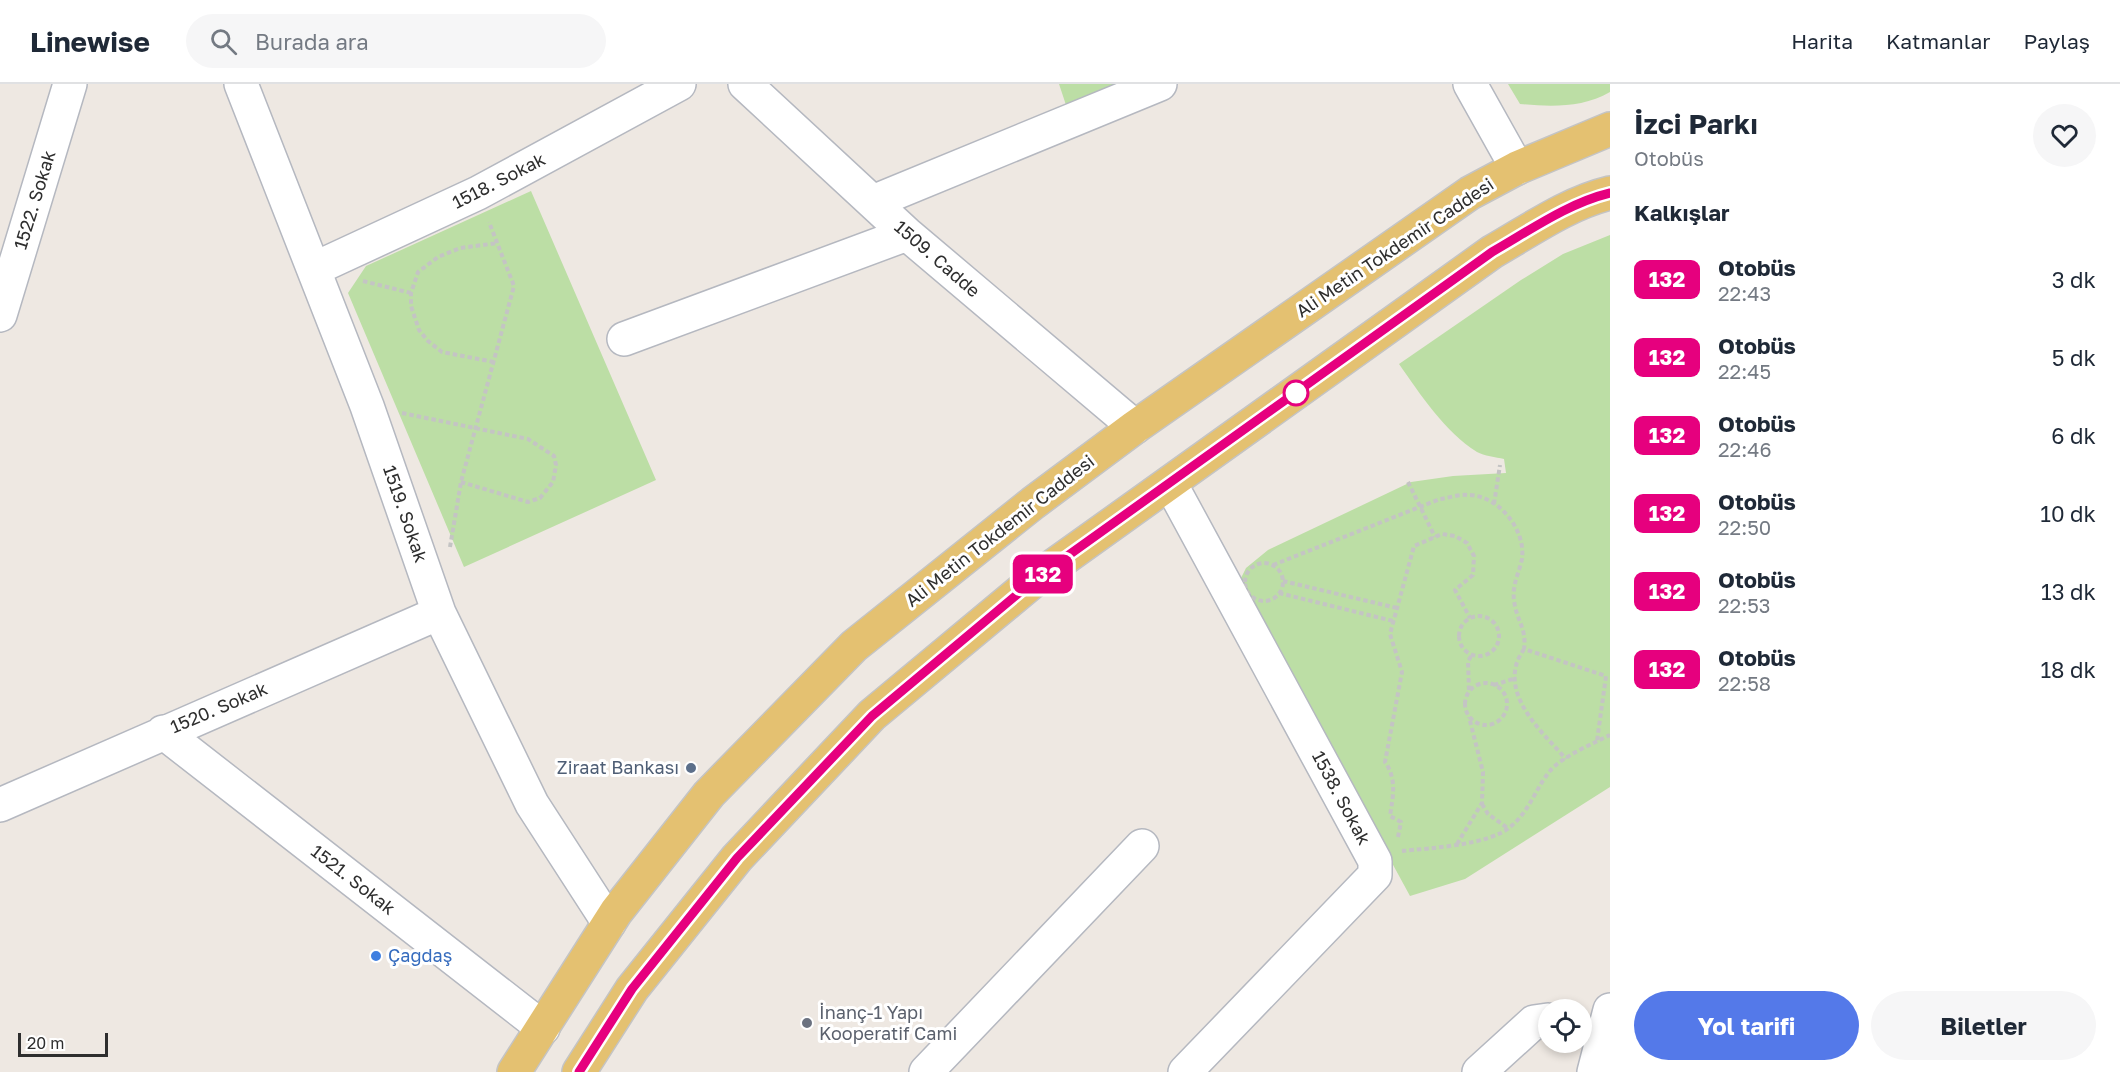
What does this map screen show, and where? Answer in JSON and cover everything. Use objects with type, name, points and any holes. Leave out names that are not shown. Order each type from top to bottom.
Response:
[{"type":"main road","name":"Ali Metin Tokdemir Caddesi","points":[[514,1072],[609,923],[709,794],[854,646],[1034,502],[1135,427],[1470,194],[1517,168],[1610,129]]},
{"type":"main road","points":[[579,1072],[632,989],[737,858],[872,716],[1038,577],[1492,252],[1558,214],[1595,196],[1610,193]]},
{"type":"street","name":"1522. Sokak","points":[[0,315],[70,84]]},
{"type":"street","name":"1519. Sokak","points":[[241,84],[367,405],[440,613],[532,804],[609,923]]},
{"type":"street","name":"1518. Sokak","points":[[314,269],[478,193],[679,84]]},
{"type":"street","name":"1509. Cadde","points":[[745,84],[907,234],[1135,427]]},
{"type":"street","points":[[873,202],[1160,84]]},
{"type":"street","points":[[1470,84],[1517,168]]},
{"type":"street","points":[[624,339],[907,234]]},
{"type":"street","name":"1538. Sokak","points":[[1170,483],[1375,861],[1375,875],[1185,1072]]},
{"type":"street","name":"1520. Sokak","points":[[0,805],[440,613]]},
{"type":"street","name":"1521. Sokak","points":[[163,732],[543,1028]]},
{"type":"street","points":[[926,1072],[1142,846]]},
{"type":"street","points":[[1592,1012],[1610,1009],[1594,1072]]},
{"type":"street","points":[[1479,1072],[1534,1022],[1538,1021]]},
{"type":"path","points":[[449,555],[461,482],[514,286],[478,193]]},
{"type":"path","points":[[494,362],[442,352],[428,341],[420,330],[411,306],[411,293],[418,272],[438,257],[460,248],[498,243]]},
{"type":"path","points":[[367,405],[528,439],[554,456],[556,465],[553,482],[540,498],[528,502],[461,482]]},
{"type":"path","points":[[1494,505],[1500,465]]},
{"type":"path","points":[[1408,482],[1435,537]]},
{"type":"path","points":[[1273,565],[1440,499],[1468,494],[1489,501],[1509,515],[1520,535],[1522,557],[1513,599],[1516,615],[1526,636],[1524,649],[1515,667],[1520,703],[1566,759]]},
{"type":"path","points":[[1397,842],[1401,822],[1390,816],[1394,789],[1392,772],[1385,762],[1402,672],[1390,634],[1414,546],[1442,534],[1455,536],[1467,543],[1474,556],[1473,575],[1455,590],[1470,618]]},
{"type":"path","points":[[1268,563],[1273,565],[1278,569],[1283,581],[1279,593],[1269,600],[1257,600],[1245,585],[1246,574],[1255,565],[1268,563]]},
{"type":"path","points":[[1283,581],[1397,608]]},
{"type":"path","points":[[1279,593],[1393,621]]},
{"type":"path","points":[[1476,616],[1489,619],[1497,629],[1498,642],[1491,653],[1485,656],[1472,655],[1462,647],[1459,641],[1461,628],[1470,618],[1476,616]]},
{"type":"path","points":[[1524,649],[1606,676],[1597,742]]},
{"type":"path","points":[[1457,844],[1482,803],[1483,772],[1465,704],[1470,691],[1468,662],[1472,655]]},
{"type":"path","points":[[1470,691],[1481,684],[1494,685],[1516,678]]},
{"type":"path","points":[[1469,717],[1481,725],[1488,725],[1495,724],[1505,714],[1507,700],[1500,688],[1494,685]]},
{"type":"path","points":[[1395,852],[1485,839],[1509,829],[1528,810],[1551,769],[1610,735]]},
{"type":"path","points":[[1482,803],[1488,814],[1509,829]]},
{"type":"green space","points":[[1059,84],[1125,84],[1067,108]]},
{"type":"green space","points":[[1508,84],[1610,84],[1610,92],[1577,104],[1532,105],[1520,104]]},
{"type":"green space","points":[[531,191],[656,480],[464,567],[348,293],[366,266]]},
{"type":"green space","points":[[1610,235],[1610,787],[1465,879],[1410,896],[1239,582],[1246,568],[1268,550],[1411,482],[1453,476],[1506,473],[1504,459],[1477,452],[1454,434],[1434,412],[1399,364],[1521,280],[1563,254]]},
{"type":"bus line","name":"132","points":[[579,1072],[632,989],[737,858],[872,716],[1038,577],[1492,252],[1558,214],[1595,196],[1610,193]]},
{"type":"place","name":"Ziraat Bankası","points":[[691,768]]},
{"type":"place","name":"Çağdaş","points":[[376,956]]},
{"type":"place","name":"İnanç-1 Yapı Kooperatif Cami","points":[[807,1023]]}]
